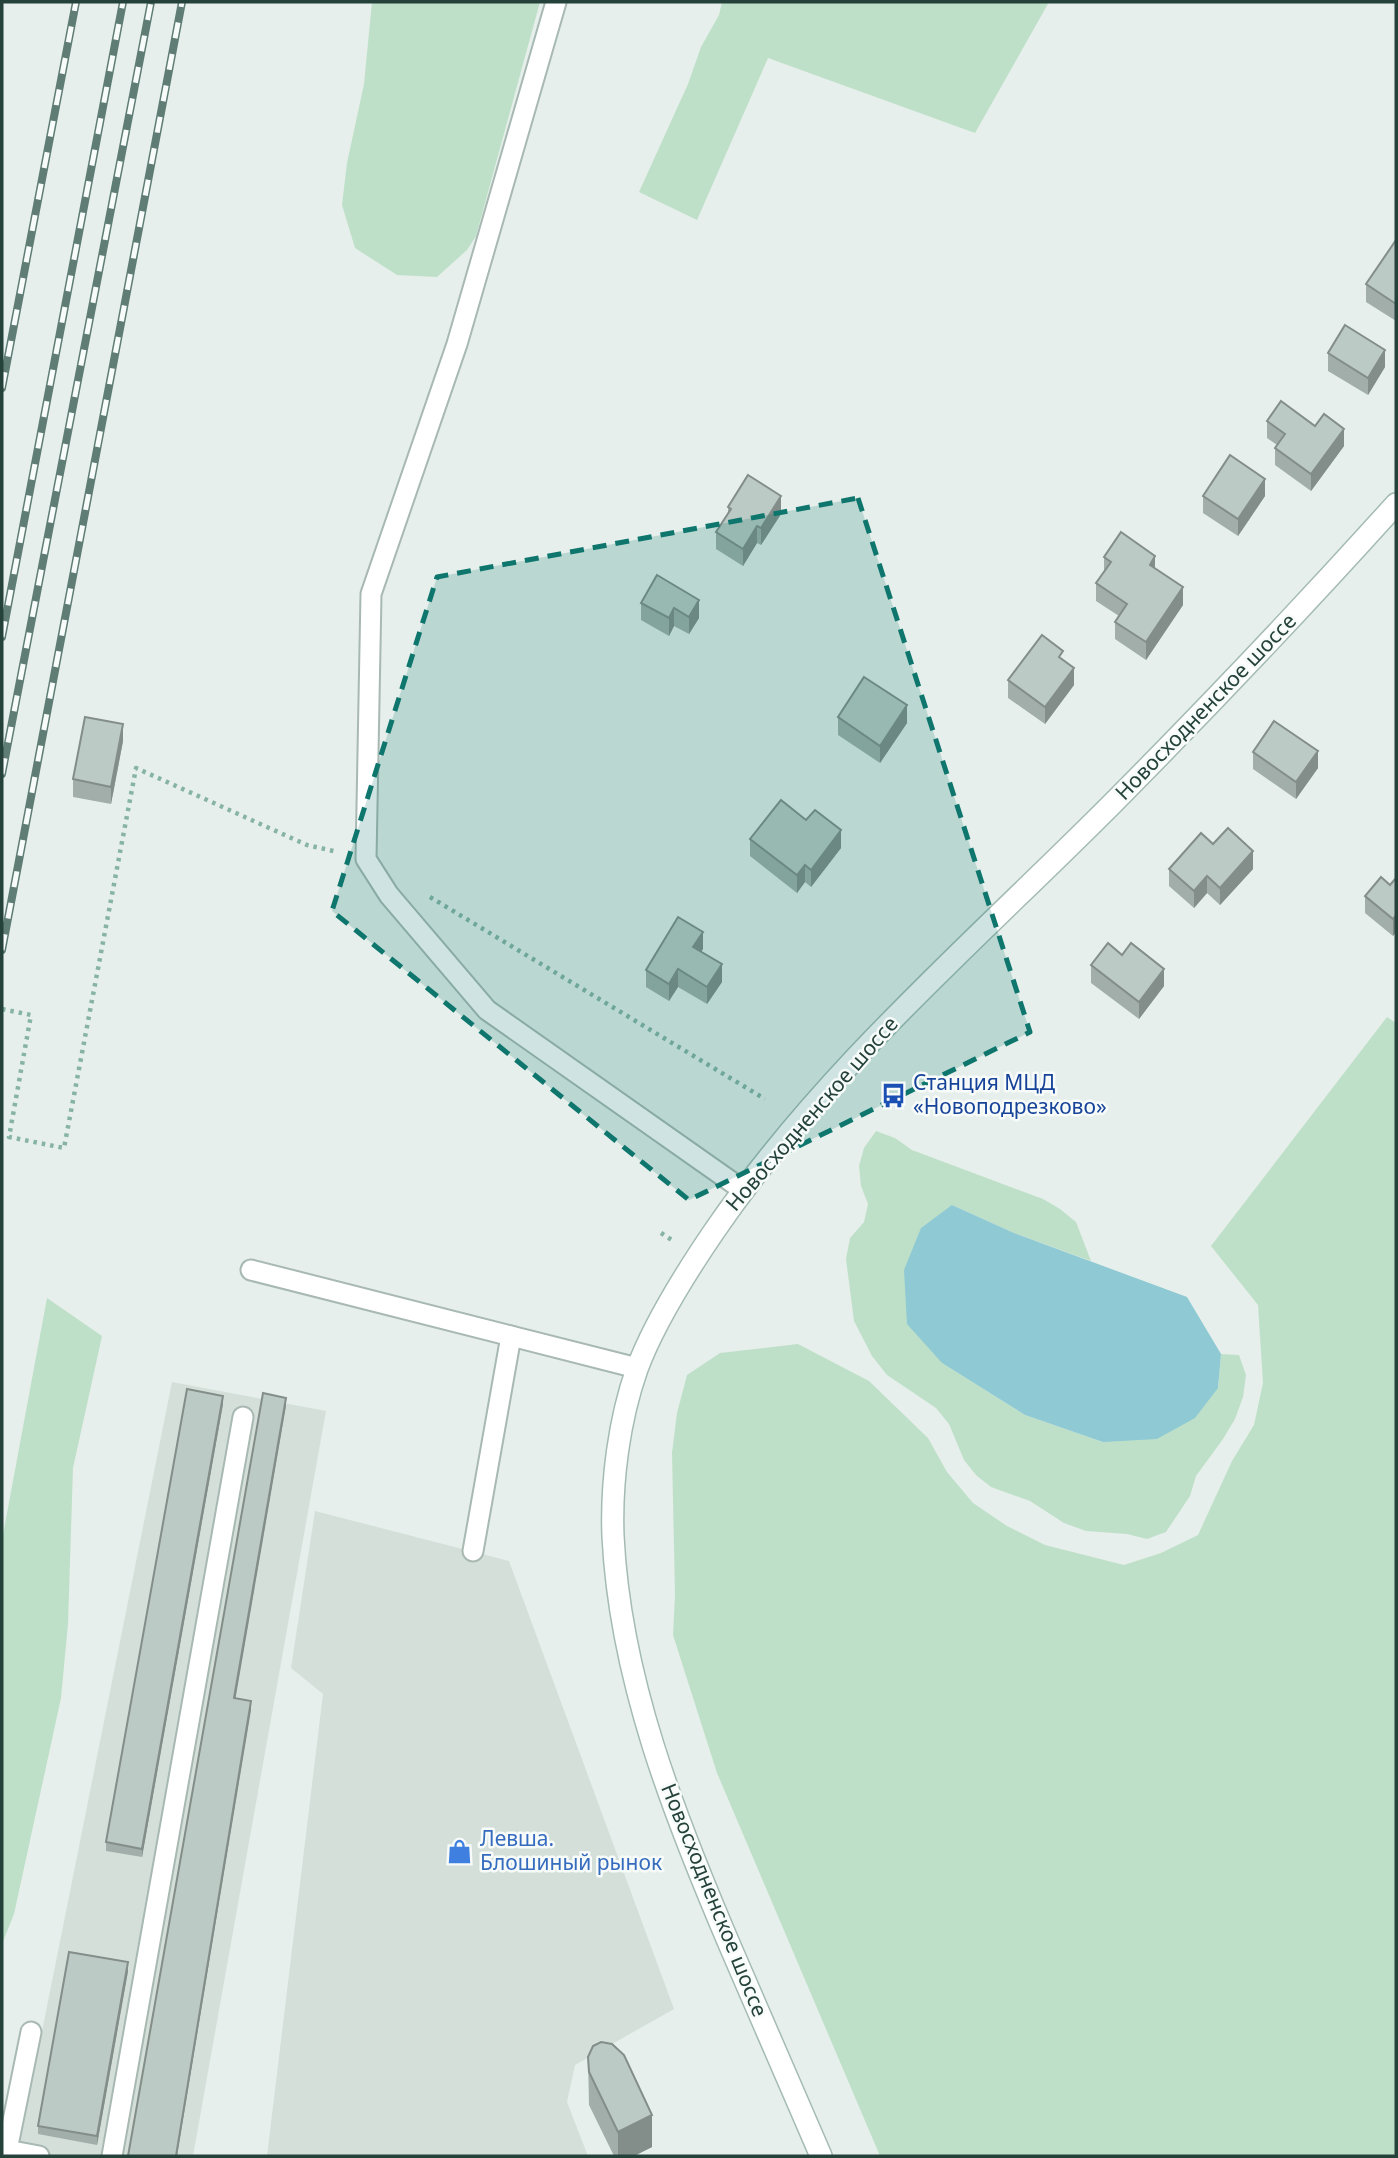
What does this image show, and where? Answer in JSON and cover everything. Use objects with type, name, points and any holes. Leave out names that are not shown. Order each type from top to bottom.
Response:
[{"type":"main road","name":"Новосходненское шоссе","points":[[821,2156],[685,1841],[642,1709],[621,1616],[613,1533],[617,1449],[637,1368],[665,1311],[697,1256],[743,1190],[837,1078],[893,1019],[1125,791],[1315,593],[1396,504]]},
{"type":"lane","points":[[556,2],[457,344],[371,594],[366,859],[389,894],[487,1010],[743,1190]]},
{"type":"lane","points":[[251,1270],[637,1368]]},
{"type":"lane","points":[[473,1551],[511,1336]]},
{"type":"lane","points":[[112,2156],[243,1417]]},
{"type":"lane","points":[[31,2032],[6,2153],[39,2156]]},
{"type":"path","points":[[2,1009],[32,1015],[9,1137],[64,1148],[136,768],[307,845],[366,859]]},
{"type":"path","points":[[424,894],[765,1099]]},
{"type":"highlighted area","points":[[858,498],[1030,1032],[689,1200],[332,911],[437,577]]},
{"type":"shaded area","points":[[172,1382],[326,1411],[193,2156],[17,2156]]},
{"type":"shaded area","name":"Левша. Блошиный рынок","points":[[315,1511],[509,1561],[674,2009],[575,2065],[567,2102],[588,2156],[267,2156],[323,1694],[291,1668]]},
{"type":"green space","points":[[372,2],[540,2],[476,236],[467,250],[437,277],[397,275],[355,248],[342,205],[347,163],[364,84]]},
{"type":"green space","points":[[722,2],[1049,2],[975,133],[768,58],[697,220],[639,192],[688,84],[701,47],[719,15]]},
{"type":"green space","points":[[1387,1017],[1396,1023],[1396,2156],[880,2156],[717,1773],[673,1635],[675,1595],[672,1453],[677,1413],[687,1375],[720,1353],[798,1344],[869,1381],[928,1438],[947,1472],[973,1503],[1007,1526],[1045,1545],[1124,1565],[1161,1553],[1198,1535],[1232,1461],[1254,1425],[1263,1383],[1258,1305],[1211,1246]]},
{"type":"green space","points":[[876,1131],[895,1138],[912,1150],[1043,1199],[1076,1222],[1091,1261],[1014,1233],[952,1205],[942,1363],[1025,1415],[1103,1442],[1218,1388],[1221,1354],[1239,1355],[1246,1375],[1243,1397],[1235,1419],[1196,1476],[1190,1496],[1166,1532],[1147,1539],[1127,1534],[1086,1531],[1064,1523],[1030,1501],[991,1487],[976,1475],[964,1460],[949,1424],[936,1408],[887,1375],[872,1356],[854,1321],[846,1259],[850,1238],[864,1222],[868,1204],[861,1186],[859,1166],[864,1148]]},
{"type":"green space","points":[[47,1298],[102,1336],[73,1468],[68,1624],[61,1698],[14,1914],[2,1944],[2,1540]]},
{"type":"water","points":[[952,1205],[1014,1233],[1187,1297],[1221,1354],[1218,1388],[1195,1418],[1157,1439],[1103,1442],[1025,1415],[942,1363],[907,1324],[904,1270],[921,1228]]},
{"type":"building","points":[[1396,240],[1396,304],[1366,284]]},
{"type":"building","points":[[1345,325],[1385,350],[1368,378],[1328,353]]},
{"type":"building","points":[[1281,401],[1315,426],[1324,414],[1344,429],[1311,474],[1275,448],[1285,434],[1267,421]]},
{"type":"building","points":[[1230,455],[1265,479],[1238,519],[1203,496]]},
{"type":"building","points":[[748,475],[781,496],[761,528],[757,526],[743,549],[716,532]]},
{"type":"building","points":[[1121,532],[1155,556],[1150,565],[1183,587],[1146,642],[1115,622],[1127,604],[1096,583],[1111,562],[1104,557]]},
{"type":"building","points":[[657,575],[699,600],[689,617],[674,608],[669,618],[641,603]]},
{"type":"building","points":[[1042,635],[1063,651],[1059,657],[1074,668],[1045,707],[1008,680]]},
{"type":"building","points":[[864,677],[907,705],[880,746],[838,717]]},
{"type":"building","points":[[85,717],[123,724],[111,787],[73,779]]},
{"type":"building","points":[[1274,721],[1318,751],[1296,782],[1253,752]]},
{"type":"building","points":[[781,800],[806,820],[815,810],[841,830],[811,870],[805,865],[797,875],[750,839]]},
{"type":"building","points":[[1228,828],[1253,851],[1220,888],[1207,876],[1194,891],[1169,869],[1201,833],[1213,844]]},
{"type":"building","points":[[1381,877],[1390,885],[1396,878],[1396,915],[1393,919],[1365,896]]},
{"type":"building","points":[[678,917],[703,932],[693,947],[722,964],[707,987],[678,969],[669,984],[646,970]]},
{"type":"building","points":[[1108,943],[1122,955],[1131,943],[1164,969],[1139,1002],[1091,965]]},
{"type":"building","points":[[187,1389],[223,1396],[142,1849],[106,1842]]},
{"type":"building","points":[[263,1393],[286,1398],[234,1698],[251,1701],[176,2156],[128,2156]]},
{"type":"building","points":[[69,1952],[128,1962],[97,2136],[38,2126]]},
{"type":"building","points":[[601,2042],[612,2044],[624,2055],[652,2115],[618,2132],[589,2072],[588,2057],[593,2046]]},
{"type":"railway","points":[[2,388],[76,2]]},
{"type":"railway","points":[[2,637],[123,2]]},
{"type":"railway","points":[[2,774],[151,2]]},
{"type":"railway","points":[[2,950],[182,2]]},
{"type":"place","name":"Станция МЦД «Новоподрезково»","points":[[893,1095]]},
{"type":"place","name":"Левша. Блошиный рынок","points":[[460,1851]]}]
